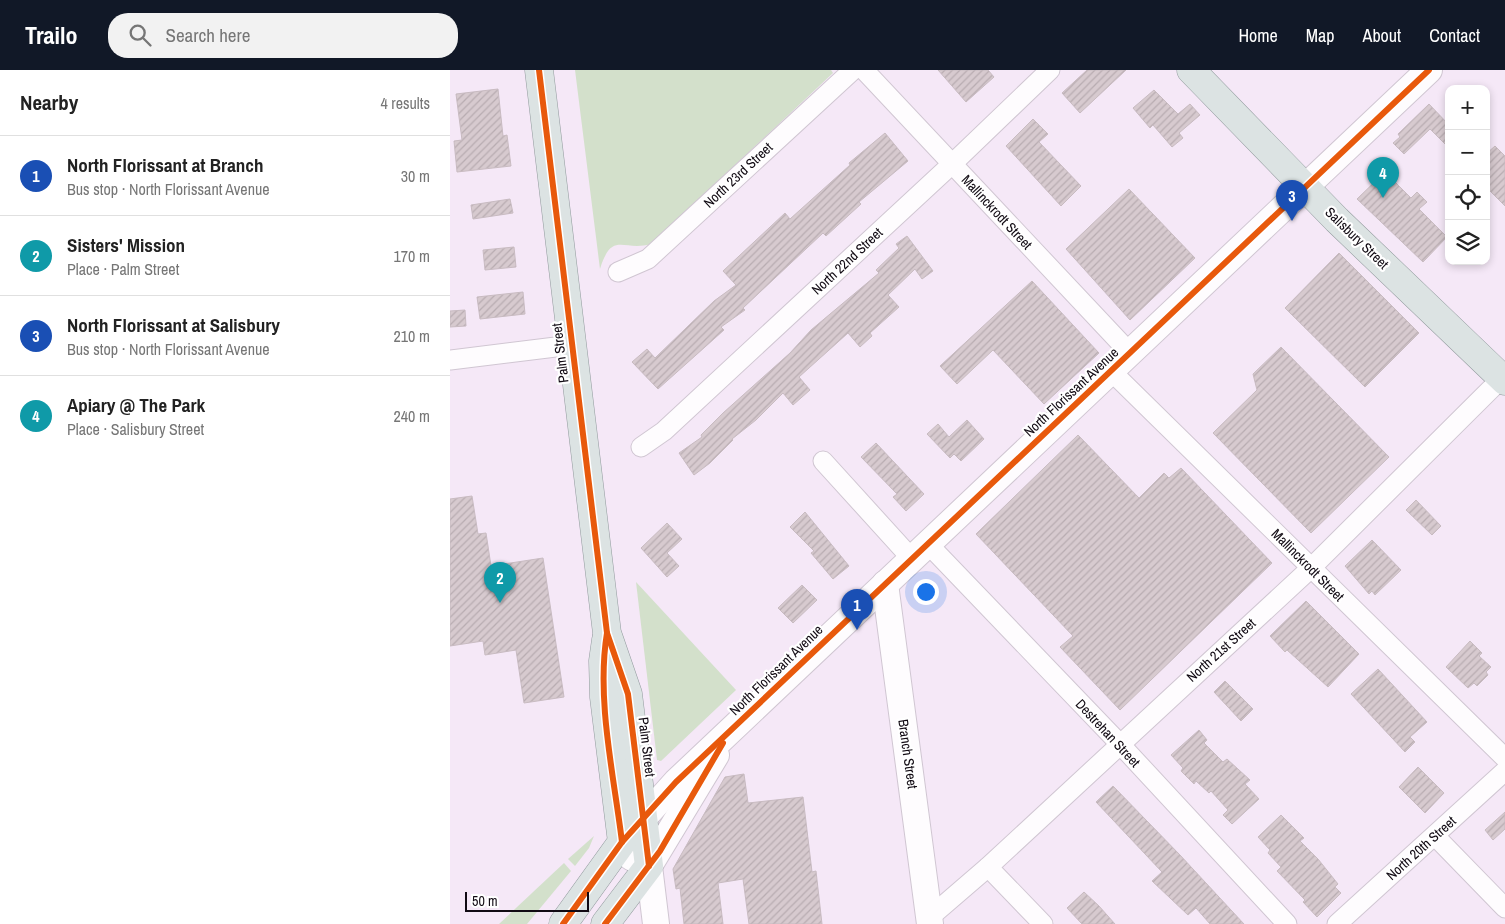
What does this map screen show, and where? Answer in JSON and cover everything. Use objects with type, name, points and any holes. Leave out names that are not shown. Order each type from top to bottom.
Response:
[{"type":"main road","name":"Palm Street","points":[[539,70],[607,634],[628,694],[656,924]]},
{"type":"main road","name":"Salisbury Street","points":[[1191,70],[1305,188],[1504,378]]},
{"type":"main road","name":"North Florissant Avenue","points":[[563,924],[622,842],[676,782],[1429,70]]},
{"type":"main road","name":"Branch Street","points":[[885,584],[930,920]]},
{"type":"main road","name":"Palm Street","points":[[607,634],[602,661],[603,680],[622,842]]},
{"type":"main road","name":"North Florissant Avenue","points":[[605,924],[649,866],[671,833],[730,732]]},
{"type":"main road","points":[[622,842],[631,857],[649,866]]},
{"type":"street","name":"North 23rd Street","points":[[618,272],[629,269],[648,258],[853,70]]},
{"type":"street","name":"Mallinckrodt Street","points":[[864,70],[952,164],[1121,362],[1311,568],[1505,758]]},
{"type":"street","name":"North 22nd Street","points":[[641,447],[664,430],[952,164],[1050,70]]},
{"type":"street","points":[[450,360],[572,345]]},
{"type":"street","name":"North 21st Street","points":[[930,920],[1119,743],[1311,568],[1504,378]]},
{"type":"street","points":[[823,461],[920,551]]},
{"type":"street","name":"Destrehan Street","points":[[920,551],[1119,743],[1286,924]]},
{"type":"street","name":"North 20th Street","points":[[1337,924],[1505,771]]},
{"type":"street","points":[[1434,836],[1505,908]]},
{"type":"street","points":[[988,867],[1043,924]]},
{"type":"green space","points":[[575,70],[831,70],[833,73],[651,244],[614,246],[604,257],[600,269]]},
{"type":"green space","points":[[636,582],[736,690],[661,761],[657,760]]},
{"type":"green space","points":[[594,836],[589,848],[575,866],[568,859]]},
{"type":"green space","points":[[564,863],[571,871],[527,924],[499,924]]},
{"type":"building","points":[[938,70],[988,70],[994,77],[966,102]]},
{"type":"building","points":[[1087,70],[1126,70],[1080,113],[1062,93]]},
{"type":"building","points":[[498,89],[503,136],[507,135],[511,166],[457,172],[454,141],[462,140],[456,94]]},
{"type":"building","points":[[1154,90],[1178,114],[1190,104],[1200,115],[1179,133],[1183,138],[1172,147],[1153,125],[1150,128],[1133,108]]},
{"type":"building","points":[[1429,104],[1445,121],[1445,144],[1430,129],[1404,154],[1393,143],[1400,137],[1398,134]]},
{"type":"building","points":[[1033,119],[1048,134],[1039,142],[1081,186],[1061,206],[1006,146]]},
{"type":"building","points":[[885,133],[908,161],[859,202],[861,204],[826,236],[823,233],[743,308],[745,310],[721,327],[724,330],[658,389],[632,362],[647,349],[655,358],[714,301],[736,285],[723,271],[785,213],[790,219],[850,165],[849,163]]},
{"type":"building","points":[[1495,146],[1505,156],[1505,206],[1490,191],[1490,150]]},
{"type":"building","points":[[1385,172],[1411,198],[1417,192],[1427,202],[1419,209],[1445,235],[1445,239],[1423,262],[1357,199]]},
{"type":"building","points":[[1129,189],[1195,258],[1130,320],[1066,249]]},
{"type":"building","points":[[510,199],[513,213],[473,219],[471,205]]},
{"type":"building","points":[[907,236],[933,271],[922,279],[915,269],[888,295],[899,307],[870,333],[872,336],[860,347],[848,333],[799,377],[810,390],[793,405],[783,393],[756,420],[732,439],[710,463],[694,475],[679,453],[702,437],[701,435],[723,413],[790,353],[811,330],[879,273],[876,270],[899,248],[896,244]]},
{"type":"building","points":[[514,247],[516,267],[485,270],[483,250]]},
{"type":"building","points":[[1339,253],[1419,333],[1365,387],[1285,308]]},
{"type":"building","points":[[1032,281],[1099,353],[1044,404],[993,350],[957,384],[940,366]]},
{"type":"building","points":[[523,292],[525,314],[480,319],[477,297]]},
{"type":"building","points":[[465,310],[466,326],[450,327],[450,311]]},
{"type":"building","points":[[1281,347],[1389,457],[1311,533],[1213,433],[1257,390],[1253,374]]},
{"type":"building","points":[[967,420],[984,439],[961,461],[954,454],[950,458],[927,434],[938,424],[949,437]]},
{"type":"building","points":[[1078,435],[1139,498],[1164,473],[1169,478],[1181,468],[1272,563],[1120,710],[1060,647],[1073,636],[976,534]]},
{"type":"building","points":[[876,443],[924,494],[906,511],[893,497],[897,494],[861,457]]},
{"type":"building","points":[[472,496],[478,534],[486,533],[491,566],[543,558],[564,697],[524,703],[516,650],[485,655],[483,641],[450,646],[450,499]]},
{"type":"building","points":[[1416,500],[1441,526],[1432,535],[1406,510]]},
{"type":"building","points":[[805,512],[849,566],[833,579],[811,553],[814,551],[790,527]]},
{"type":"building","points":[[667,523],[682,539],[667,553],[679,566],[667,577],[641,548]]},
{"type":"building","points":[[1372,540],[1401,570],[1375,595],[1372,591],[1369,594],[1345,566]]},
{"type":"building","points":[[802,585],[817,600],[793,623],[778,608]]},
{"type":"building","points":[[1306,601],[1359,654],[1328,687],[1287,650],[1285,652],[1270,636]]},
{"type":"building","points":[[1470,641],[1482,653],[1479,656],[1491,667],[1486,672],[1488,675],[1477,686],[1474,683],[1468,688],[1446,667]]},
{"type":"building","points":[[1378,669],[1427,722],[1410,737],[1415,742],[1405,752],[1351,694]]},
{"type":"building","points":[[1225,681],[1253,709],[1241,721],[1214,692]]},
{"type":"building","points":[[1199,730],[1207,740],[1204,743],[1223,762],[1227,759],[1250,780],[1245,784],[1259,799],[1232,824],[1223,815],[1228,810],[1211,791],[1209,793],[1196,781],[1194,784],[1181,771],[1183,768],[1171,755]]},
{"type":"building","points":[[1418,767],[1444,793],[1425,813],[1399,787]]},
{"type":"building","points":[[744,774],[748,803],[803,797],[812,872],[816,871],[822,924],[749,924],[743,879],[718,883],[723,924],[684,924],[680,888],[676,889],[673,869],[725,777]]},
{"type":"building","points":[[1113,786],[1244,924],[1210,924],[1196,908],[1188,915],[1152,881],[1162,872],[1096,802]]},
{"type":"building","points":[[1505,812],[1505,829],[1493,840],[1485,830]]},
{"type":"building","points":[[1281,815],[1304,838],[1300,841],[1318,859],[1338,884],[1335,887],[1341,893],[1317,917],[1303,902],[1305,900],[1277,871],[1281,867],[1268,853],[1270,850],[1258,837]]},
{"type":"building","points":[[1084,892],[1115,924],[1082,924],[1067,908]]},
{"type":"cycle path","points":[[539,70],[607,633],[628,694],[649,866]]},
{"type":"cycle path","points":[[563,924],[622,842],[676,782],[1429,70]]},
{"type":"cycle path","points":[[607,633],[604,658],[605,711],[622,842]]},
{"type":"cycle path","points":[[605,924],[660,851],[723,743]]},
{"type":"place","name":"Apiary @ The Park","points":[[1383,198]]},
{"type":"place","name":"North Florissant at Salisbury","points":[[1292,221]]},
{"type":"place","name":"Sisters' Mission","points":[[500,603]]},
{"type":"place","name":"North Florissant at Branch","points":[[857,630]]}]
